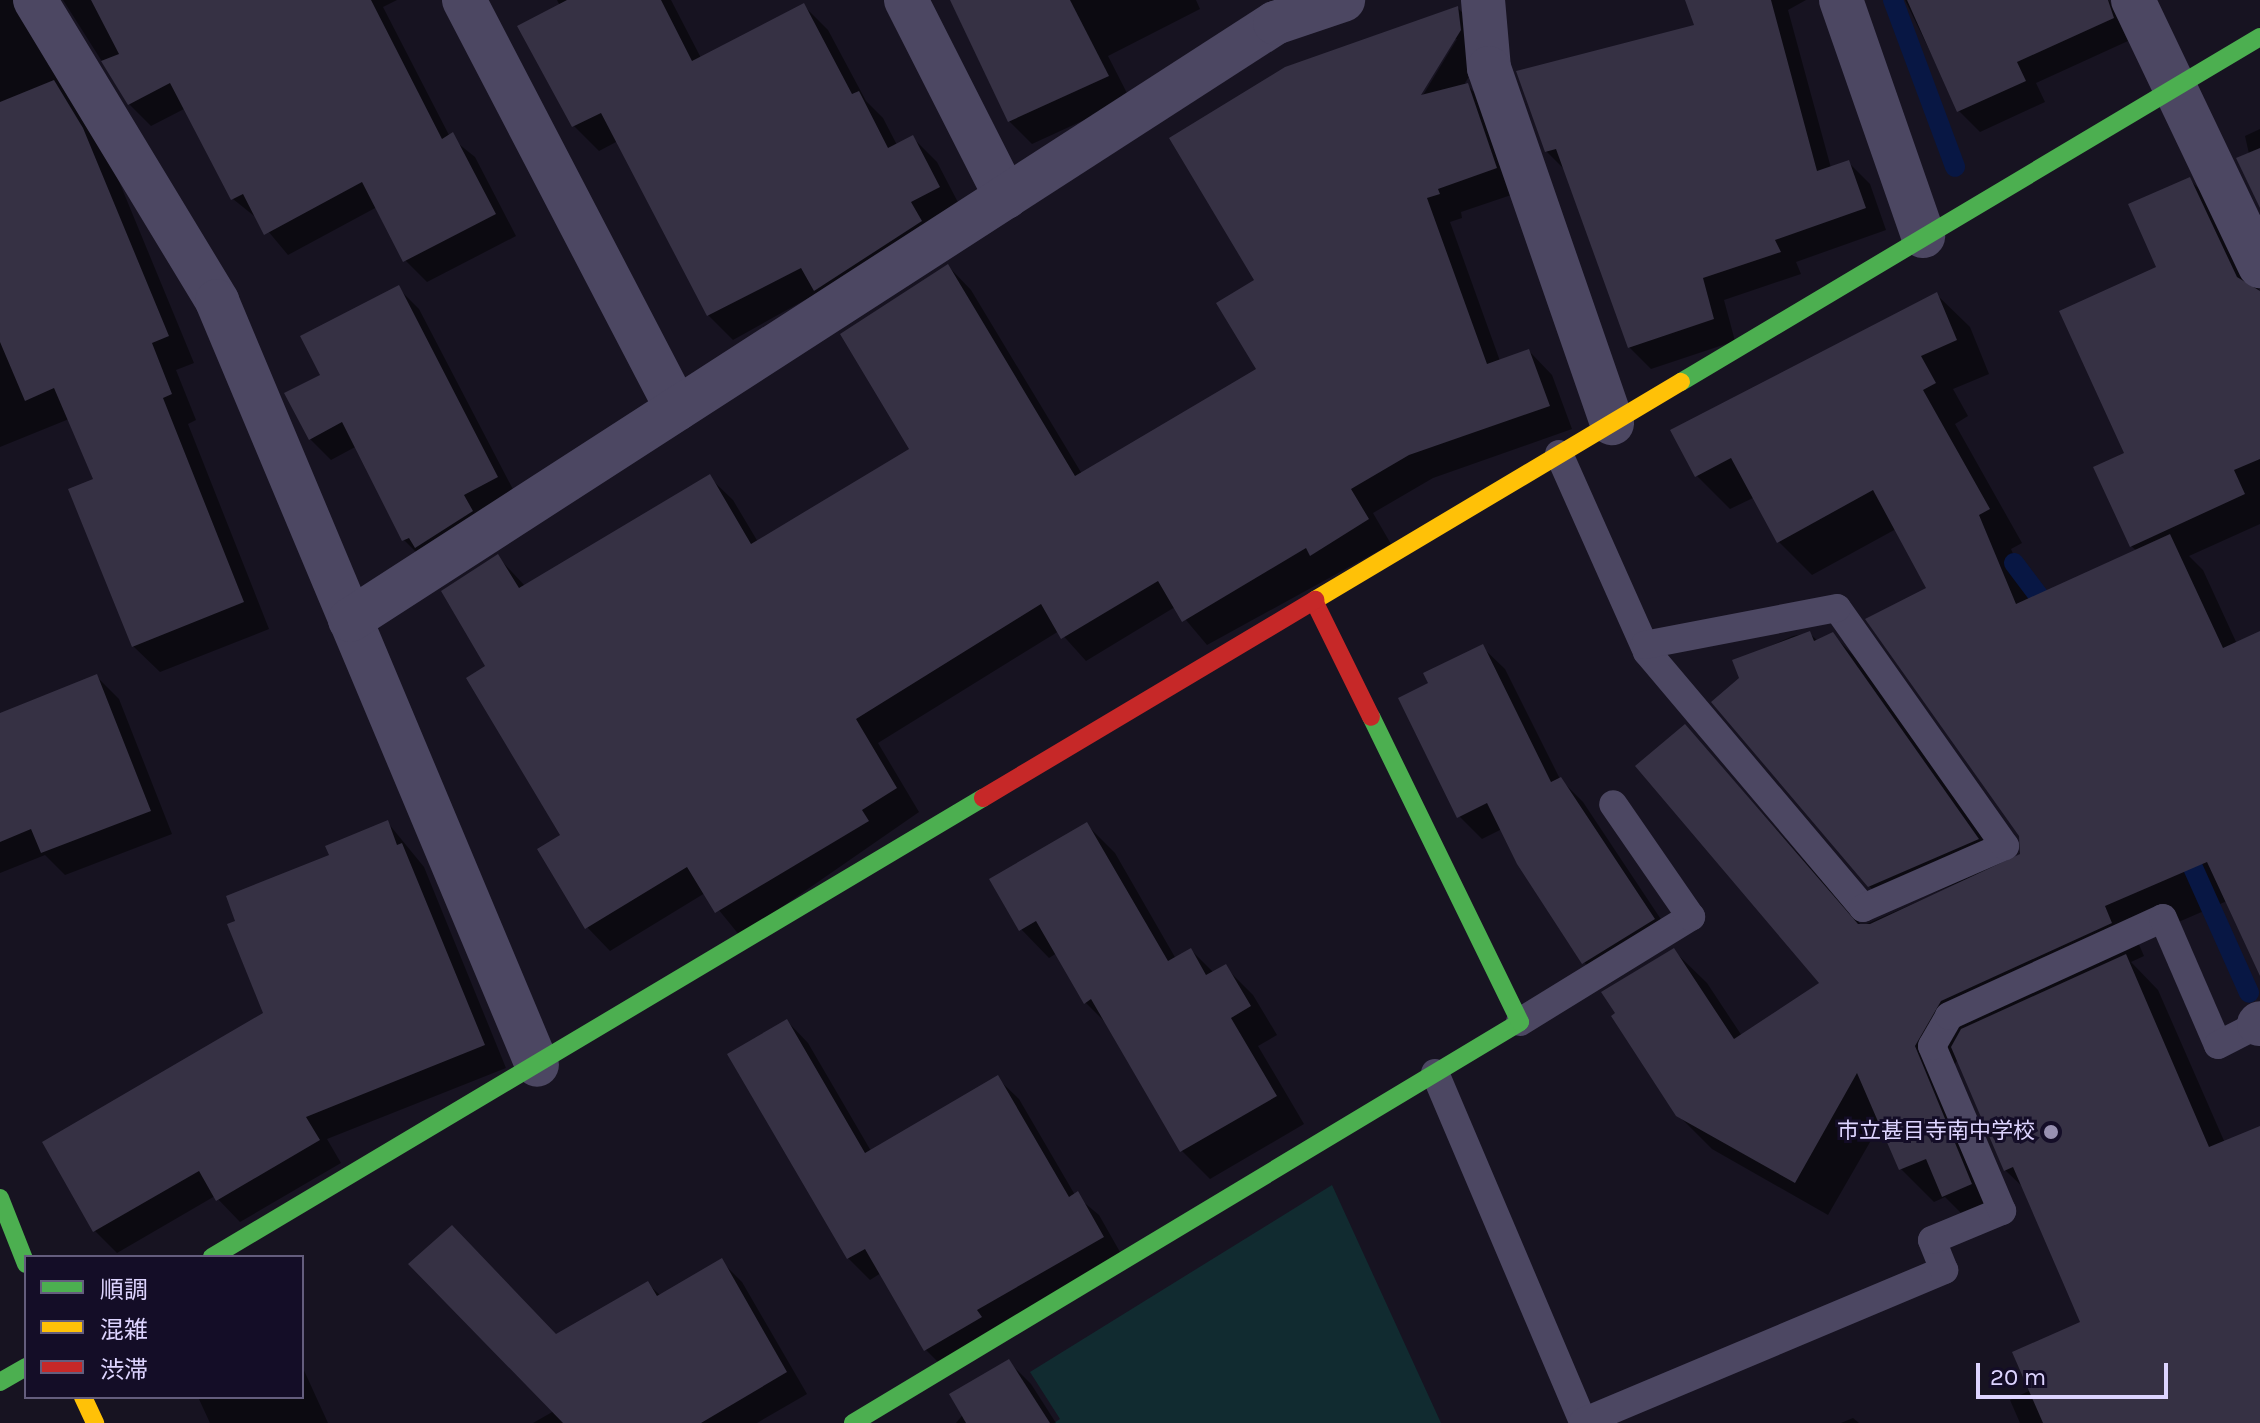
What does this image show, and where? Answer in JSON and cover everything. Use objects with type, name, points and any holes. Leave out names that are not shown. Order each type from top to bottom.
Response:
[{"type":"street","points":[[35,0],[217,301],[537,1065]]},
{"type":"street","points":[[464,0],[677,409]]},
{"type":"street","points":[[906,0],[1006,197]]},
{"type":"street","points":[[350,620],[1006,197],[1271,11],[1343,0]]},
{"type":"street","points":[[1483,0],[1489,68],[1612,423]]},
{"type":"street","points":[[1841,0],[1923,236]]},
{"type":"street","points":[[2133,0],[2260,266]]},
{"type":"street","points":[[215,1255],[2260,37]]},
{"type":"street","points":[[853,1423],[1520,1022],[1314,601]]},
{"type":"street","points":[[0,1198],[24,1259]]},
{"type":"street","points":[[0,1382],[24,1368]]},
{"type":"street","points":[[84,1399],[95,1423]]},
{"type":"lane","points":[[1559,454],[1645,645],[1863,908],[2005,846],[1837,608],[1645,645]]},
{"type":"lane","points":[[1520,1022],[1691,917],[1613,804]]},
{"type":"lane","points":[[1435,1073],[1583,1422],[1944,1270],[1932,1240],[2002,1211],[1932,1046],[1949,1016],[2163,918],[2218,1045],[2260,1024]]},
{"type":"green space","points":[[1332,1185],[1441,1423],[1054,1423],[1060,1419],[1030,1372]]},
{"type":"building","points":[[91,0],[371,0],[442,139],[453,132],[496,214],[403,262],[362,182],[264,235],[243,194],[231,200],[170,83],[128,105],[101,61],[119,54]]},
{"type":"building","points":[[567,0],[661,0],[692,61],[804,3],[852,94],[859,91],[888,148],[913,135],[940,187],[911,202],[922,221],[814,291],[801,268],[707,316],[601,113],[572,127],[517,26]]},
{"type":"building","points":[[950,0],[1070,0],[1109,76],[1008,122]]},
{"type":"building","points":[[1685,0],[1771,0],[1817,171],[1849,160],[1866,208],[1775,240],[1781,252],[1703,278],[1714,319],[1628,348],[1556,149],[1545,152],[1516,71],[1694,25]]},
{"type":"building","points":[[1907,0],[2108,0],[2114,18],[2017,62],[2026,81],[1957,112]]},
{"type":"building","points":[[1458,6],[1461,30],[1421,95],[1468,83],[1497,168],[1438,189],[1440,194],[1427,198],[1487,364],[1529,349],[1550,406],[1409,455],[1351,489],[1369,519],[1310,556],[1306,548],[1182,622],[1158,581],[1061,639],[1041,604],[856,719],[897,788],[862,810],[869,821],[715,913],[687,867],[585,929],[537,849],[560,835],[466,678],[485,666],[441,591],[498,554],[519,588],[710,474],[751,544],[909,449],[840,334],[948,264],[1075,476],[1256,369],[1216,303],[1254,280],[1169,138],[1285,67]]},
{"type":"building","points":[[54,80],[83,128],[169,336],[152,343],[172,394],[163,398],[244,602],[132,647],[68,489],[93,479],[54,388],[25,401],[0,342],[0,102]]},
{"type":"building","points":[[2260,148],[2260,208],[2236,158]]},
{"type":"building","points":[[2190,177],[2237,277],[2260,291],[2260,459],[2234,470],[2245,494],[2130,547],[2093,467],[2124,453],[2059,311],[2156,267],[2128,204]]},
{"type":"building","points":[[399,285],[498,477],[464,495],[473,511],[415,548],[409,538],[402,541],[342,422],[309,440],[284,393],[320,375],[300,336]]},
{"type":"building","points":[[1937,292],[1957,340],[1921,356],[1936,383],[1923,390],[1990,509],[1979,515],[2016,604],[2170,534],[2223,648],[2260,631],[2260,976],[2207,862],[2105,906],[2112,923],[1941,1001],[1915,1046],[1972,1184],[1942,1197],[1926,1159],[1899,1170],[1857,1073],[1795,1183],[1676,1116],[1611,1016],[1615,1013],[1601,992],[1674,948],[1734,1039],[1819,983],[1635,766],[1685,724],[1858,924],[1870,924],[2020,854],[2019,836],[1865,619],[1926,588],[1873,490],[1777,543],[1731,458],[1695,477],[1670,430]]},
{"type":"building","points":[[1810,631],[1814,641],[1833,632],[1979,839],[1868,887],[1711,702],[1739,678],[1732,660]]},
{"type":"building","points":[[1483,644],[1551,782],[1561,777],[1655,919],[1582,964],[1517,864],[1487,803],[1457,818],[1398,698],[1428,683],[1423,673]]},
{"type":"building","points":[[97,674],[151,811],[41,853],[31,829],[0,842],[0,713]]},
{"type":"building","points":[[388,820],[397,845],[402,843],[485,1045],[306,1117],[320,1140],[216,1201],[199,1171],[93,1232],[42,1142],[263,1013],[227,924],[235,921],[226,896],[329,855],[325,846]]},
{"type":"building","points":[[1087,822],[1168,961],[1191,948],[1206,975],[1226,964],[1251,1006],[1231,1018],[1277,1096],[1180,1152],[1091,999],[1084,1004],[1036,921],[1019,931],[989,879]]},
{"type":"building","points":[[2126,954],[2209,1147],[2260,1126],[2260,1423],[2043,1423],[2012,1352],[2080,1322],[2013,1167],[2004,1171],[1951,1047],[1961,1029]]},
{"type":"building","points":[[787,1019],[865,1153],[998,1075],[1069,1197],[1078,1191],[1104,1237],[977,1310],[982,1317],[924,1351],[865,1249],[847,1259],[727,1054]]},
{"type":"building","points":[[452,1225],[556,1334],[648,1281],[657,1296],[722,1258],[787,1372],[701,1423],[563,1423],[408,1264]]},
{"type":"building","points":[[1009,1359],[1050,1423],[966,1423],[949,1394]]},
{"type":"waterway","points":[[1893,0],[1955,167]]},
{"type":"waterway","points":[[2014,563],[2053,615]]},
{"type":"waterway","points":[[2182,843],[2249,993]]},
{"type":"traffic: fast","points":[[1681,382],[2260,37]]},
{"type":"traffic: fast","points":[[853,1423],[1520,1022],[1371,717]]},
{"type":"traffic: fast","points":[[215,1255],[983,798]]},
{"type":"traffic: fast","points":[[0,1198],[24,1259]]},
{"type":"traffic: fast","points":[[0,1382],[24,1368]]},
{"type":"traffic: slow","points":[[1315,600],[1681,382]]},
{"type":"traffic: slow","points":[[84,1399],[95,1423]]},
{"type":"traffic: jam","points":[[983,798],[1315,600]]},
{"type":"traffic: jam","points":[[1314,601],[1371,717]]},
{"type":"place","name":"市立甚目寺南中学校","points":[[2051,1132]]}]
